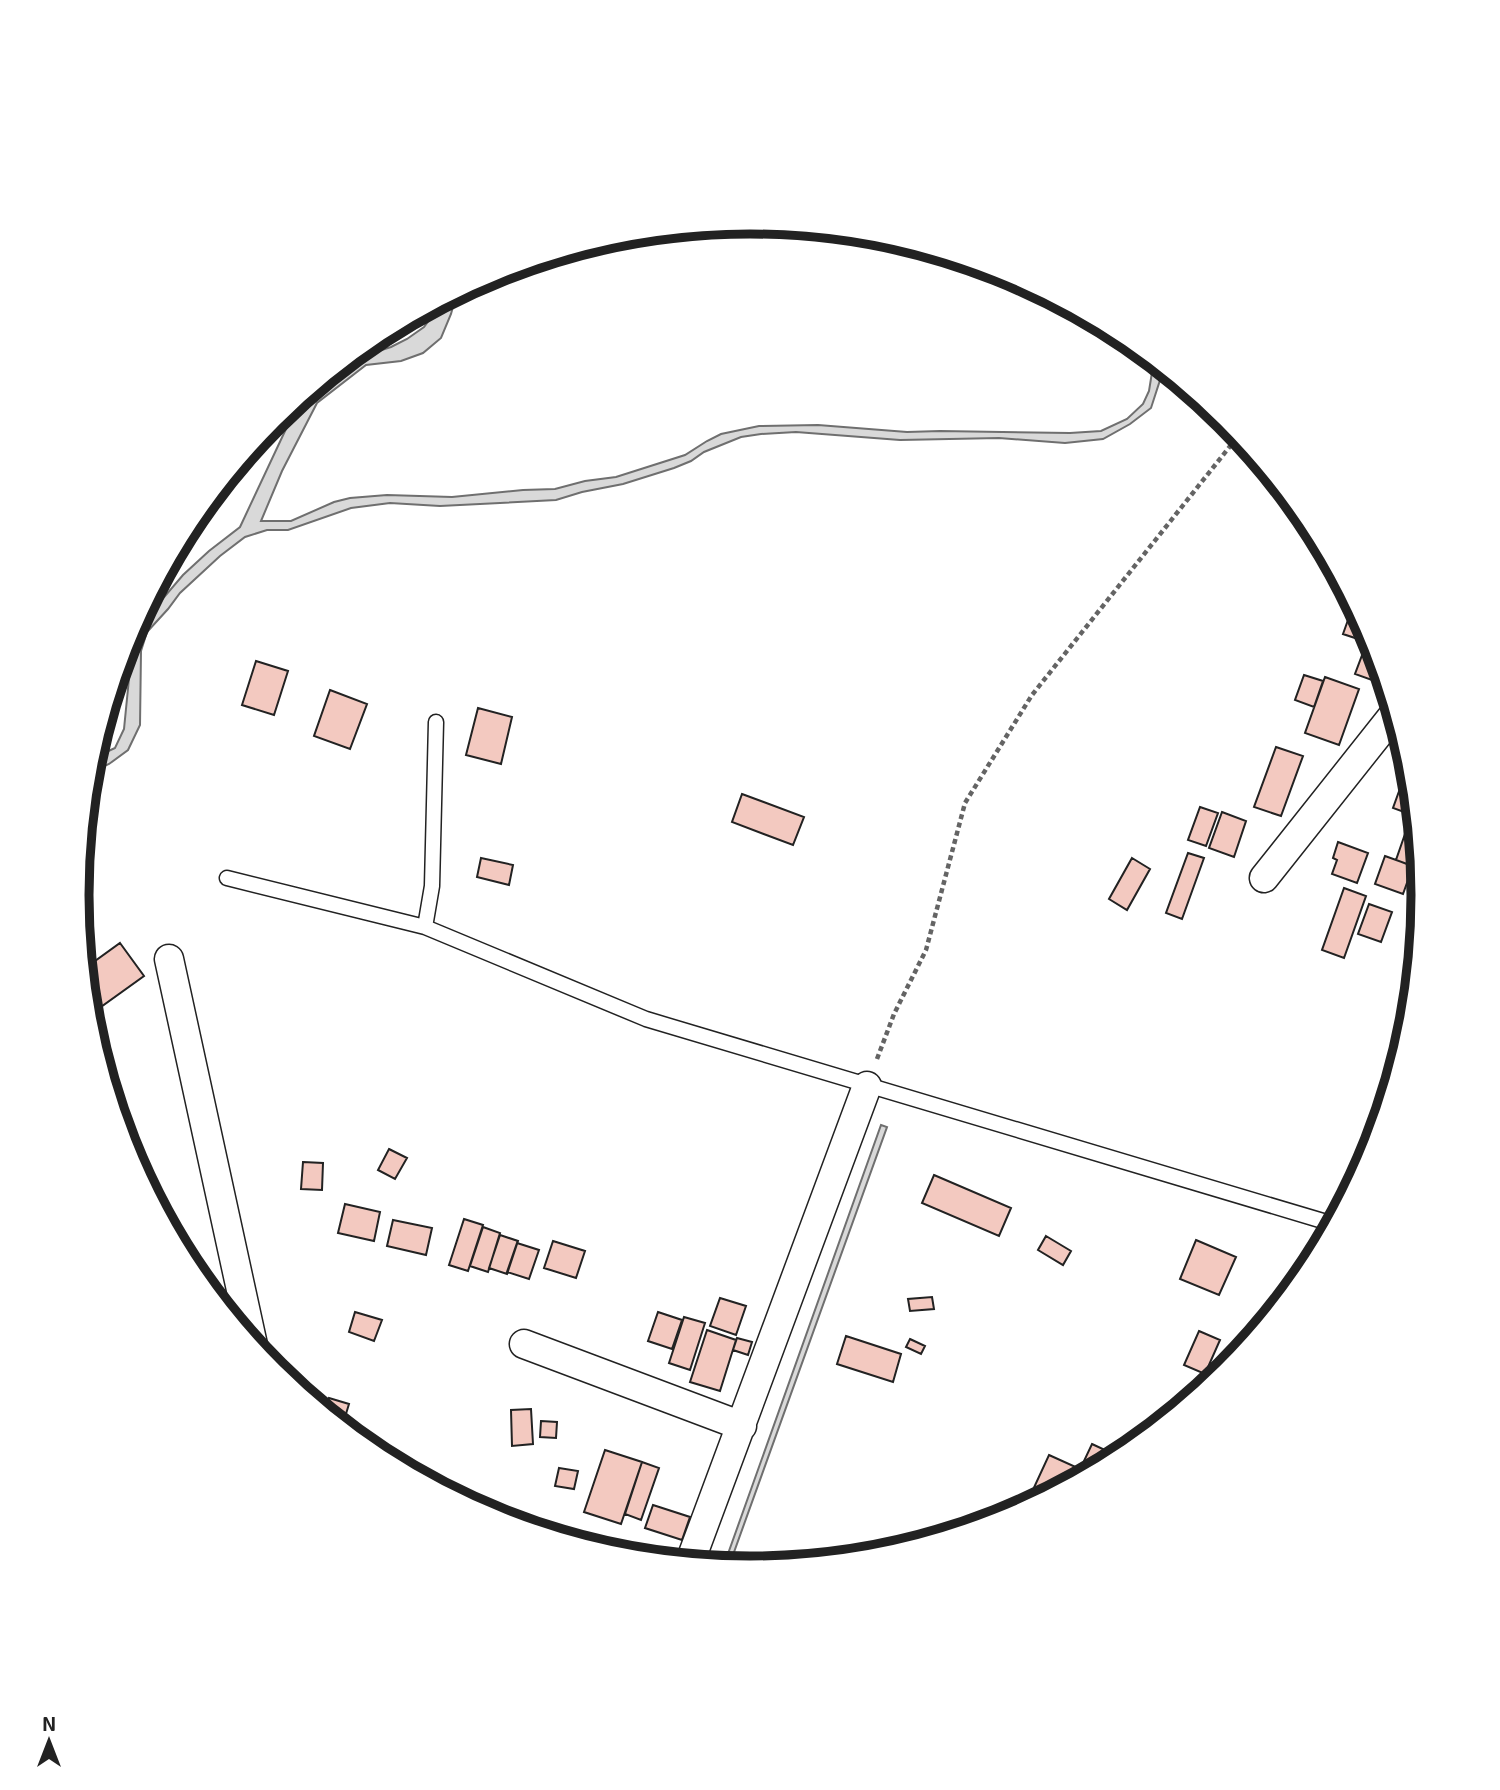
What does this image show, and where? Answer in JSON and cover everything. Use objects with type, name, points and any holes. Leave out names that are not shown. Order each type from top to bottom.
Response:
[{"type":"street","points":[[1264,878],[1388,722]]},
{"type":"street","points":[[169,959],[249,1326]]},
{"type":"street","points":[[694,1553],[867,1086]]},
{"type":"street","points":[[524,1343],[742,1426]]},
{"type":"lane","points":[[425,927],[432,886],[436,722]]},
{"type":"lane","points":[[227,878],[425,927],[646,1019],[1324,1221]]},
{"type":"path","points":[[867,1086],[894,1014],[926,950],[965,803],[1032,695],[1232,444]]},
{"type":"shaded area","points":[[454,304],[441,338],[423,353],[401,361],[366,365],[317,403],[282,471],[261,521],[291,521],[350,498],[387,495],[452,497],[555,489],[616,477],[685,455],[721,434],[759,426],[818,425],[907,432],[1101,431],[1127,419],[1143,404],[1149,391],[1152,371],[1161,378],[1151,408],[1103,439],[1065,443],[999,438],[900,440],[796,432],[761,434],[741,437],[674,468],[556,500],[440,506],[390,503],[351,508],[288,530],[267,530],[245,537],[180,593],[147,632],[141,651],[140,725],[128,750],[102,767],[105,753],[115,748],[124,729],[130,667],[154,610],[183,575],[240,527],[289,422],[314,398],[374,352],[407,339],[424,327],[432,317]]},
{"type":"shaded area","points":[[881,1125],[887,1127],[733,1555],[728,1555]]},
{"type":"building","points":[[1348,620],[1359,639],[1343,634]]},
{"type":"building","points":[[1364,651],[1375,681],[1355,674]]},
{"type":"building","points":[[256,661],[288,671],[274,715],[242,705]]},
{"type":"building","points":[[1304,675],[1323,681],[1314,707],[1295,700]]},
{"type":"building","points":[[1325,677],[1359,689],[1339,745],[1305,733]]},
{"type":"building","points":[[330,690],[367,704],[350,749],[314,736]]},
{"type":"building","points":[[478,708],[512,717],[501,764],[466,755]]},
{"type":"building","points":[[1276,747],[1303,756],[1281,816],[1254,807]]},
{"type":"building","points":[[1401,785],[1405,812],[1393,808]]},
{"type":"building","points":[[742,794],[804,817],[793,845],[732,822]]},
{"type":"building","points":[[1200,807],[1218,813],[1206,846],[1188,840]]},
{"type":"building","points":[[1222,812],[1246,821],[1234,857],[1209,848]]},
{"type":"building","points":[[1405,834],[1407,835],[1410,865],[1396,860]]},
{"type":"building","points":[[1338,842],[1368,853],[1357,883],[1332,874],[1337,860],[1333,858]]},
{"type":"building","points":[[1188,853],[1204,858],[1182,919],[1166,913]]},
{"type":"building","points":[[1385,856],[1410,865],[1410,874],[1403,894],[1375,884]]},
{"type":"building","points":[[481,858],[513,865],[509,885],[477,877]]},
{"type":"building","points":[[1132,858],[1150,869],[1127,910],[1109,899]]},
{"type":"building","points":[[1344,888],[1366,896],[1344,958],[1322,950]]},
{"type":"building","points":[[1369,904],[1392,912],[1381,942],[1358,934]]},
{"type":"building","points":[[120,943],[144,976],[99,1008],[93,962]]},
{"type":"building","points":[[389,1149],[407,1158],[395,1179],[378,1170]]},
{"type":"building","points":[[303,1162],[323,1163],[322,1190],[301,1189]]},
{"type":"building","points":[[934,1175],[1011,1208],[999,1236],[922,1203]]},
{"type":"building","points":[[345,1204],[380,1212],[374,1241],[338,1233]]},
{"type":"building","points":[[464,1219],[483,1225],[468,1271],[449,1265]]},
{"type":"building","points":[[393,1220],[432,1228],[426,1255],[387,1246]]},
{"type":"building","points":[[483,1227],[500,1233],[488,1272],[470,1266]]},
{"type":"building","points":[[500,1235],[518,1241],[507,1274],[489,1268]]},
{"type":"building","points":[[1046,1236],[1071,1251],[1063,1265],[1038,1250]]},
{"type":"building","points":[[1196,1240],[1236,1257],[1219,1295],[1180,1279]]},
{"type":"building","points":[[553,1241],[585,1251],[576,1278],[544,1268]]},
{"type":"building","points":[[517,1243],[539,1250],[529,1279],[507,1272]]},
{"type":"building","points":[[932,1297],[934,1309],[910,1311],[908,1299]]},
{"type":"building","points":[[720,1298],[746,1306],[736,1335],[710,1326]]},
{"type":"building","points":[[355,1312],[382,1320],[374,1341],[349,1332]]},
{"type":"building","points":[[658,1312],[682,1320],[672,1349],[648,1341]]},
{"type":"building","points":[[684,1317],[705,1323],[690,1370],[669,1363]]},
{"type":"building","points":[[707,1330],[736,1340],[720,1391],[690,1382]]},
{"type":"building","points":[[1199,1331],[1220,1340],[1205,1374],[1184,1365]]},
{"type":"building","points":[[846,1336],[901,1354],[893,1382],[837,1364]]},
{"type":"building","points":[[737,1338],[752,1342],[748,1355],[733,1350]]},
{"type":"building","points":[[910,1339],[925,1346],[921,1354],[906,1347]]},
{"type":"building","points":[[329,1398],[349,1404],[345,1417],[328,1403]]},
{"type":"building","points":[[531,1409],[533,1444],[512,1446],[511,1410]]},
{"type":"building","points":[[541,1421],[557,1422],[556,1438],[540,1437]]},
{"type":"building","points":[[1092,1444],[1106,1451],[1087,1463],[1084,1461]]},
{"type":"building","points":[[605,1450],[642,1462],[621,1524],[584,1512]]},
{"type":"building","points":[[1049,1455],[1078,1468],[1042,1488],[1032,1492]]},
{"type":"building","points":[[642,1462],[659,1468],[641,1520],[625,1514]]},
{"type":"building","points":[[559,1468],[578,1471],[574,1489],[555,1486]]},
{"type":"building","points":[[653,1505],[690,1517],[682,1540],[645,1528]]}]
